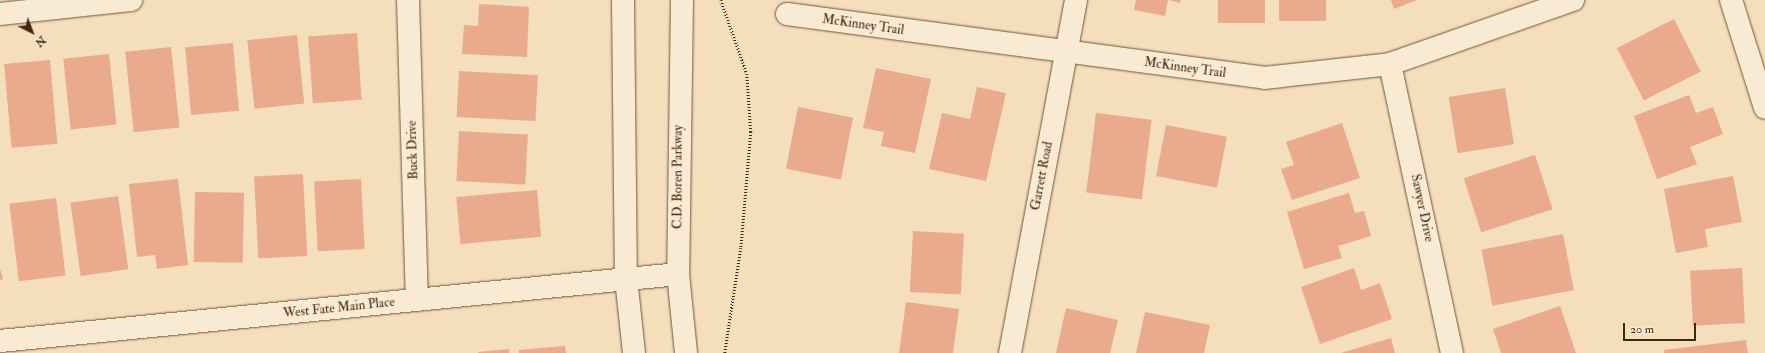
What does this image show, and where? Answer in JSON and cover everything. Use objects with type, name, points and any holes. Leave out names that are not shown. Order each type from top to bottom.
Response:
[{"type":"street","points":[[0,14],[131,0]]},
{"type":"street","name":"Buck Drive","points":[[408,0],[417,300]]},
{"type":"street","points":[[622,0],[626,278],[634,353]]},
{"type":"street","name":"C.D. Boren Parkway","points":[[682,0],[678,274],[686,353]]},
{"type":"street","name":"Garrett Road","points":[[1010,353],[1076,0]]},
{"type":"street","name":"McKinney Trail","points":[[787,14],[1264,78],[1390,64],[1573,0]]},
{"type":"street","points":[[1731,0],[1765,108]]},
{"type":"street","name":"Sawyer Drive","points":[[1390,64],[1452,353]]},
{"type":"street","name":"West Fate Main Place","points":[[0,341],[678,274]]},
{"type":"path","points":[[721,0],[747,74],[751,132],[741,248],[725,353]]},
{"type":"building","points":[[1136,0],[1168,0],[1165,16],[1134,10]]},
{"type":"building","points":[[1169,0],[1181,0],[1180,3]]},
{"type":"building","points":[[1218,0],[1265,0],[1265,23],[1218,23]]},
{"type":"building","points":[[1279,0],[1326,0],[1326,21],[1279,21]]},
{"type":"building","points":[[1391,0],[1417,0],[1394,9]]},
{"type":"building","points":[[479,4],[529,7],[527,57],[462,54],[464,25],[478,26]]},
{"type":"building","points":[[1674,19],[1701,72],[1644,101],[1617,48]]},
{"type":"building","points":[[357,33],[362,100],[313,103],[308,36]]},
{"type":"building","points":[[297,35],[304,104],[254,109],[247,40]]},
{"type":"building","points":[[233,43],[239,111],[191,115],[185,47]]},
{"type":"building","points":[[171,47],[179,128],[134,132],[125,52]]},
{"type":"building","points":[[109,54],[116,125],[71,129],[63,59]]},
{"type":"building","points":[[50,60],[57,144],[11,148],[4,64]]},
{"type":"building","points":[[876,68],[931,79],[915,153],[881,146],[884,132],[863,128]]},
{"type":"building","points":[[459,71],[538,75],[535,121],[457,117]]},
{"type":"building","points":[[977,87],[1006,93],[986,181],[929,169],[942,113],[970,119]]},
{"type":"building","points":[[1505,88],[1514,144],[1458,153],[1449,97]]},
{"type":"building","points":[[1689,95],[1696,113],[1713,107],[1723,134],[1690,147],[1697,164],[1657,179],[1634,116]]},
{"type":"building","points":[[798,107],[853,118],[841,180],[786,169]]},
{"type":"building","points":[[1096,113],[1152,120],[1142,199],[1086,192]]},
{"type":"building","points":[[1342,123],[1360,178],[1292,200],[1281,169],[1294,165],[1286,142]]},
{"type":"building","points":[[1166,125],[1227,137],[1217,188],[1156,176]]},
{"type":"building","points":[[459,131],[528,135],[525,185],[456,181]]},
{"type":"building","points":[[1535,155],[1553,209],[1481,232],[1464,178]]},
{"type":"building","points":[[303,174],[307,256],[258,258],[254,177]]},
{"type":"building","points":[[1733,176],[1742,222],[1705,229],[1708,247],[1676,253],[1664,189]]},
{"type":"building","points":[[178,179],[188,265],[157,269],[155,255],[137,257],[129,184]]},
{"type":"building","points":[[361,179],[365,249],[318,251],[314,181]]},
{"type":"building","points":[[537,190],[541,237],[460,244],[456,197]]},
{"type":"building","points":[[195,192],[244,193],[243,263],[194,262]]},
{"type":"building","points":[[1349,193],[1355,213],[1364,211],[1371,236],[1338,246],[1342,258],[1304,269],[1287,212]]},
{"type":"building","points":[[118,196],[128,269],[81,276],[70,203]]},
{"type":"building","points":[[56,198],[66,275],[19,281],[9,204]]},
{"type":"building","points":[[913,231],[964,234],[961,295],[910,292]]},
{"type":"building","points":[[1563,234],[1574,290],[1492,306],[1482,250]]},
{"type":"building","points":[[1354,268],[1361,290],[1380,283],[1392,319],[1320,344],[1301,287]]},
{"type":"building","points":[[1742,268],[1745,323],[1693,326],[1690,271]]},
{"type":"building","points":[[0,269],[3,279],[0,280]]},
{"type":"building","points":[[906,302],[959,309],[953,353],[899,353]]},
{"type":"building","points":[[1560,306],[1576,353],[1501,353],[1493,329]]},
{"type":"building","points":[[1066,308],[1118,320],[1110,353],[1056,353]]},
{"type":"building","points":[[1145,312],[1210,325],[1204,353],[1136,353]]},
{"type":"building","points":[[1391,338],[1395,353],[1341,353]]},
{"type":"building","points":[[1746,340],[1748,353],[1664,353],[1664,350]]},
{"type":"building","points":[[565,346],[566,353],[519,353],[519,350]]},
{"type":"building","points":[[509,349],[509,353],[478,353],[478,352]]}]
